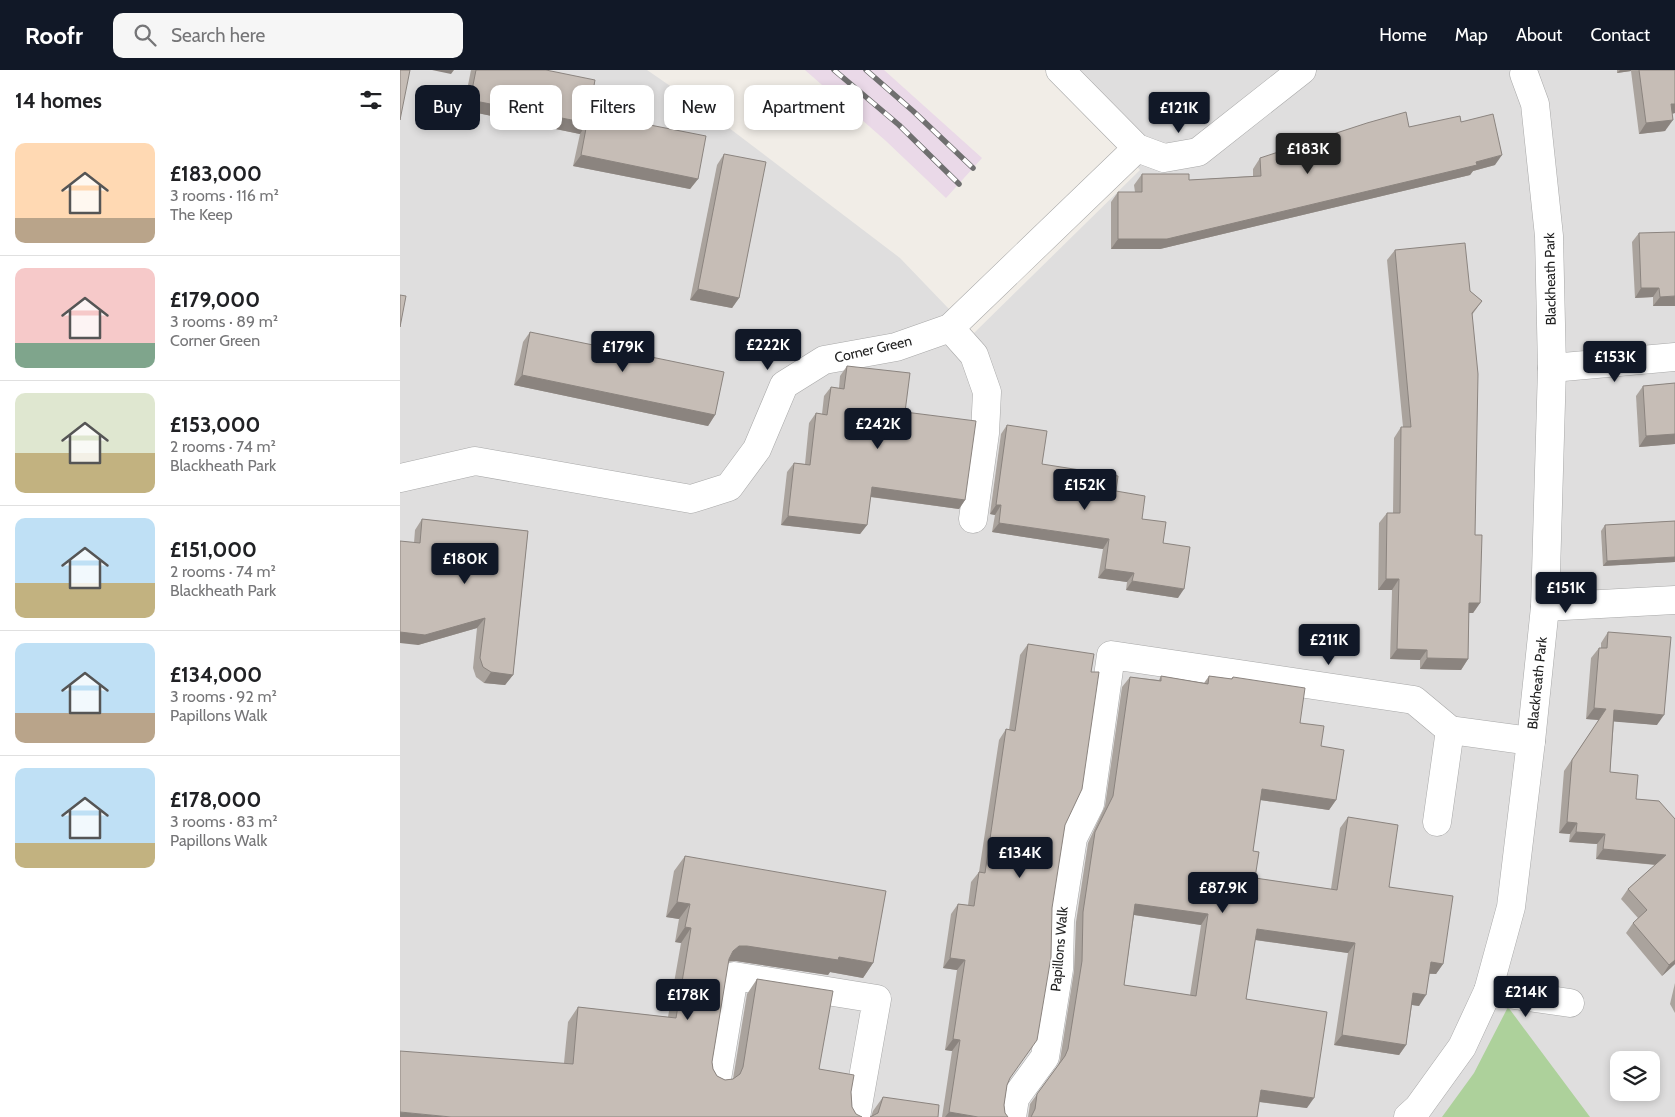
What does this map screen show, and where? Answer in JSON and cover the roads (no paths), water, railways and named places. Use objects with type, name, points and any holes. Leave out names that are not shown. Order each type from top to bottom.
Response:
[{"type":"street","points":[[1060,70],[1137,148],[1164,158],[1198,152],[1302,70]]},
{"type":"street","name":"Blackheath Park","points":[[1408,1117],[1418,1108],[1462,1047],[1488,991],[1511,907],[1531,741],[1545,607],[1552,368],[1550,236],[1535,104],[1522,71]]},
{"type":"street","name":"Corner Green","points":[[400,478],[475,461],[691,499],[729,487],[757,449],[784,385],[824,360],[896,347],[950,328],[1137,148]]},
{"type":"street","points":[[950,328],[974,355],[987,392],[985,433],[973,520]]},
{"type":"street","points":[[1552,368],[1675,357]]},
{"type":"street","points":[[1545,607],[1675,600]]},
{"type":"street","name":"Papillons Walk","points":[[1012,1117],[1015,1098],[1046,1057],[1059,969],[1060,921],[1073,838],[1090,804],[1111,655],[1414,700],[1450,730]]},
{"type":"street","points":[[1437,822],[1450,730],[1531,741]]},
{"type":"street","points":[[717,1080],[734,976],[876,999],[856,1117]]},
{"type":"street","points":[[1488,991],[1570,1003]]},
{"type":"railway","points":[[834,70],[899,125],[959,184]]},
{"type":"railway","points":[[866,70],[913,111],[973,168]]}]
